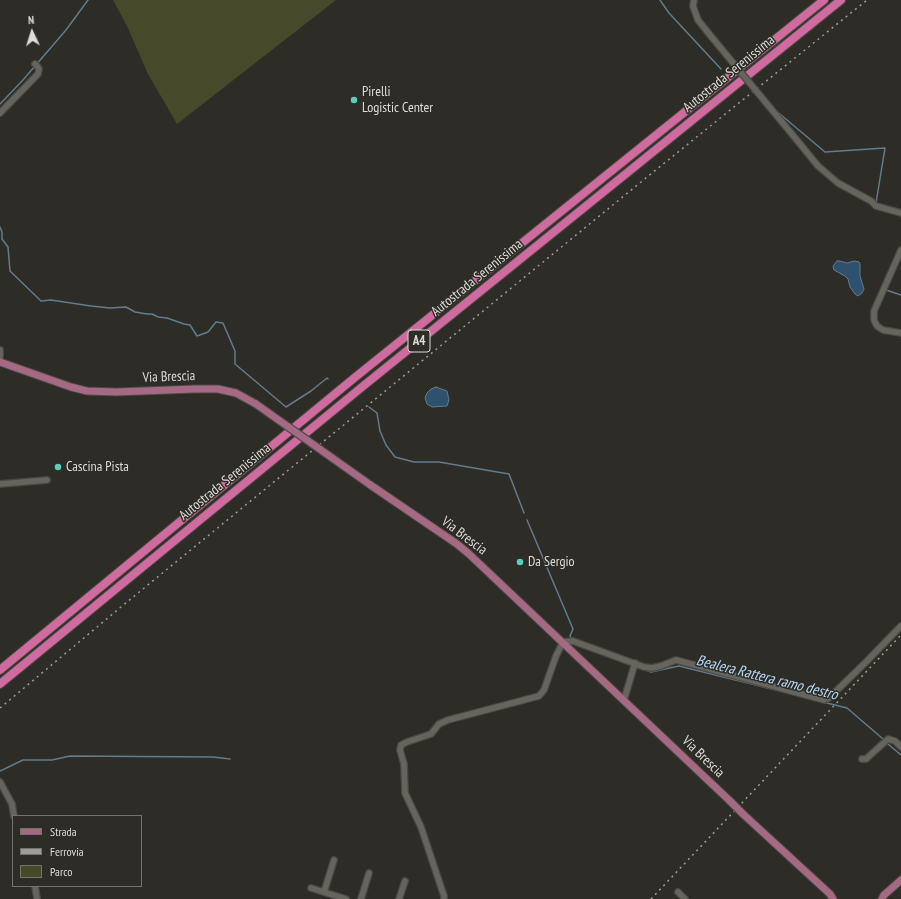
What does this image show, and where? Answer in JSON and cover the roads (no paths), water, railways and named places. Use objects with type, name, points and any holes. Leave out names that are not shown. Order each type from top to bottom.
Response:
[{"type":"highway","name":"Autostrada Serenissima","points":[[0,670],[354,379],[824,0]]},
{"type":"highway","name":"Autostrada Serenissima","points":[[0,684],[362,387],[842,0]]},
{"type":"main road","name":"Via Brescia","points":[[0,362],[71,387],[87,391],[116,392],[218,389],[236,393],[256,404],[457,544],[469,554],[832,897],[840,899]]},
{"type":"main road","points":[[876,899],[883,897],[901,880]]},
{"type":"street","points":[[694,0],[693,6],[698,20],[818,166],[838,183],[871,201],[876,206],[901,213]]},
{"type":"street","points":[[0,113],[38,74],[39,71],[36,65]]},
{"type":"street","points":[[901,250],[874,311],[874,320],[877,326],[883,330],[901,333]]},
{"type":"street","points":[[0,350],[0,357]]},
{"type":"street","points":[[0,484],[47,480]]},
{"type":"street","points":[[444,899],[420,824],[405,793],[404,764],[400,750],[401,745],[431,734],[440,724],[448,720],[539,696],[544,690],[556,656],[563,642],[574,641],[644,667],[652,668],[676,660],[824,700],[829,698],[867,662],[901,626]]},
{"type":"street","points":[[624,700],[635,663]]},
{"type":"street","points":[[862,759],[866,759],[888,739],[895,741],[901,747]]},
{"type":"street","points":[[0,782],[12,804],[14,815]]},
{"type":"street","points":[[324,892],[334,860]]},
{"type":"street","points":[[361,899],[369,873]]},
{"type":"street","points":[[399,899],[405,881]]},
{"type":"street","points":[[35,887],[37,899]]},
{"type":"street","points":[[311,888],[346,899]]},
{"type":"street","points":[[678,892],[685,899]]},
{"type":"water","points":[[837,261],[847,263],[854,261],[859,262],[860,276],[864,289],[858,296],[850,287],[848,279],[834,270],[833,266]]},
{"type":"water","points":[[436,387],[447,391],[449,400],[447,406],[432,407],[427,404],[425,398],[427,393]]},
{"type":"waterway","points":[[0,104],[66,30],[88,0]]},
{"type":"waterway","points":[[660,0],[669,13],[721,69]]},
{"type":"waterway","points":[[774,109],[825,152],[885,148],[876,203],[901,210]]},
{"type":"waterway","name":"Bealera Rattera ramo destro","points":[[0,227],[2,239],[8,247],[10,271],[41,301],[51,300],[110,308],[126,307],[135,312],[152,314],[158,317],[167,318],[190,325],[197,336],[208,332],[216,322],[223,323],[235,351],[235,364],[286,407],[311,391],[327,378],[328,379]]},
{"type":"waterway","points":[[886,290],[901,295]]},
{"type":"waterway","name":"Bealera Rattera ramo destro","points":[[369,407],[377,413],[380,431],[386,445],[395,457],[414,462],[439,462],[509,474],[524,513]]},
{"type":"waterway","name":"Bealera Rattera ramo destro","points":[[527,520],[573,629],[570,636],[572,639]]},
{"type":"waterway","name":"Bealera Rattera ramo destro","points":[[643,669],[651,672],[679,666],[804,697]]},
{"type":"waterway","name":"Bealera Rattera ramo destro","points":[[823,702],[847,708],[883,739]]},
{"type":"waterway","name":"Bealera Rattera ramo destro","points":[[888,744],[901,755]]},
{"type":"waterway","points":[[0,771],[23,760],[52,760],[70,756],[213,757],[230,759]]},
{"type":"railway","points":[[0,708],[127,602],[652,173],[867,0]]},
{"type":"railway","points":[[651,899],[901,635]]},
{"type":"place","name":"Pirelli Logistic Center","points":[[354,100]]},
{"type":"place","name":"Cascina Pista","points":[[58,467]]},
{"type":"place","name":"Da Sergio","points":[[520,562]]}]
